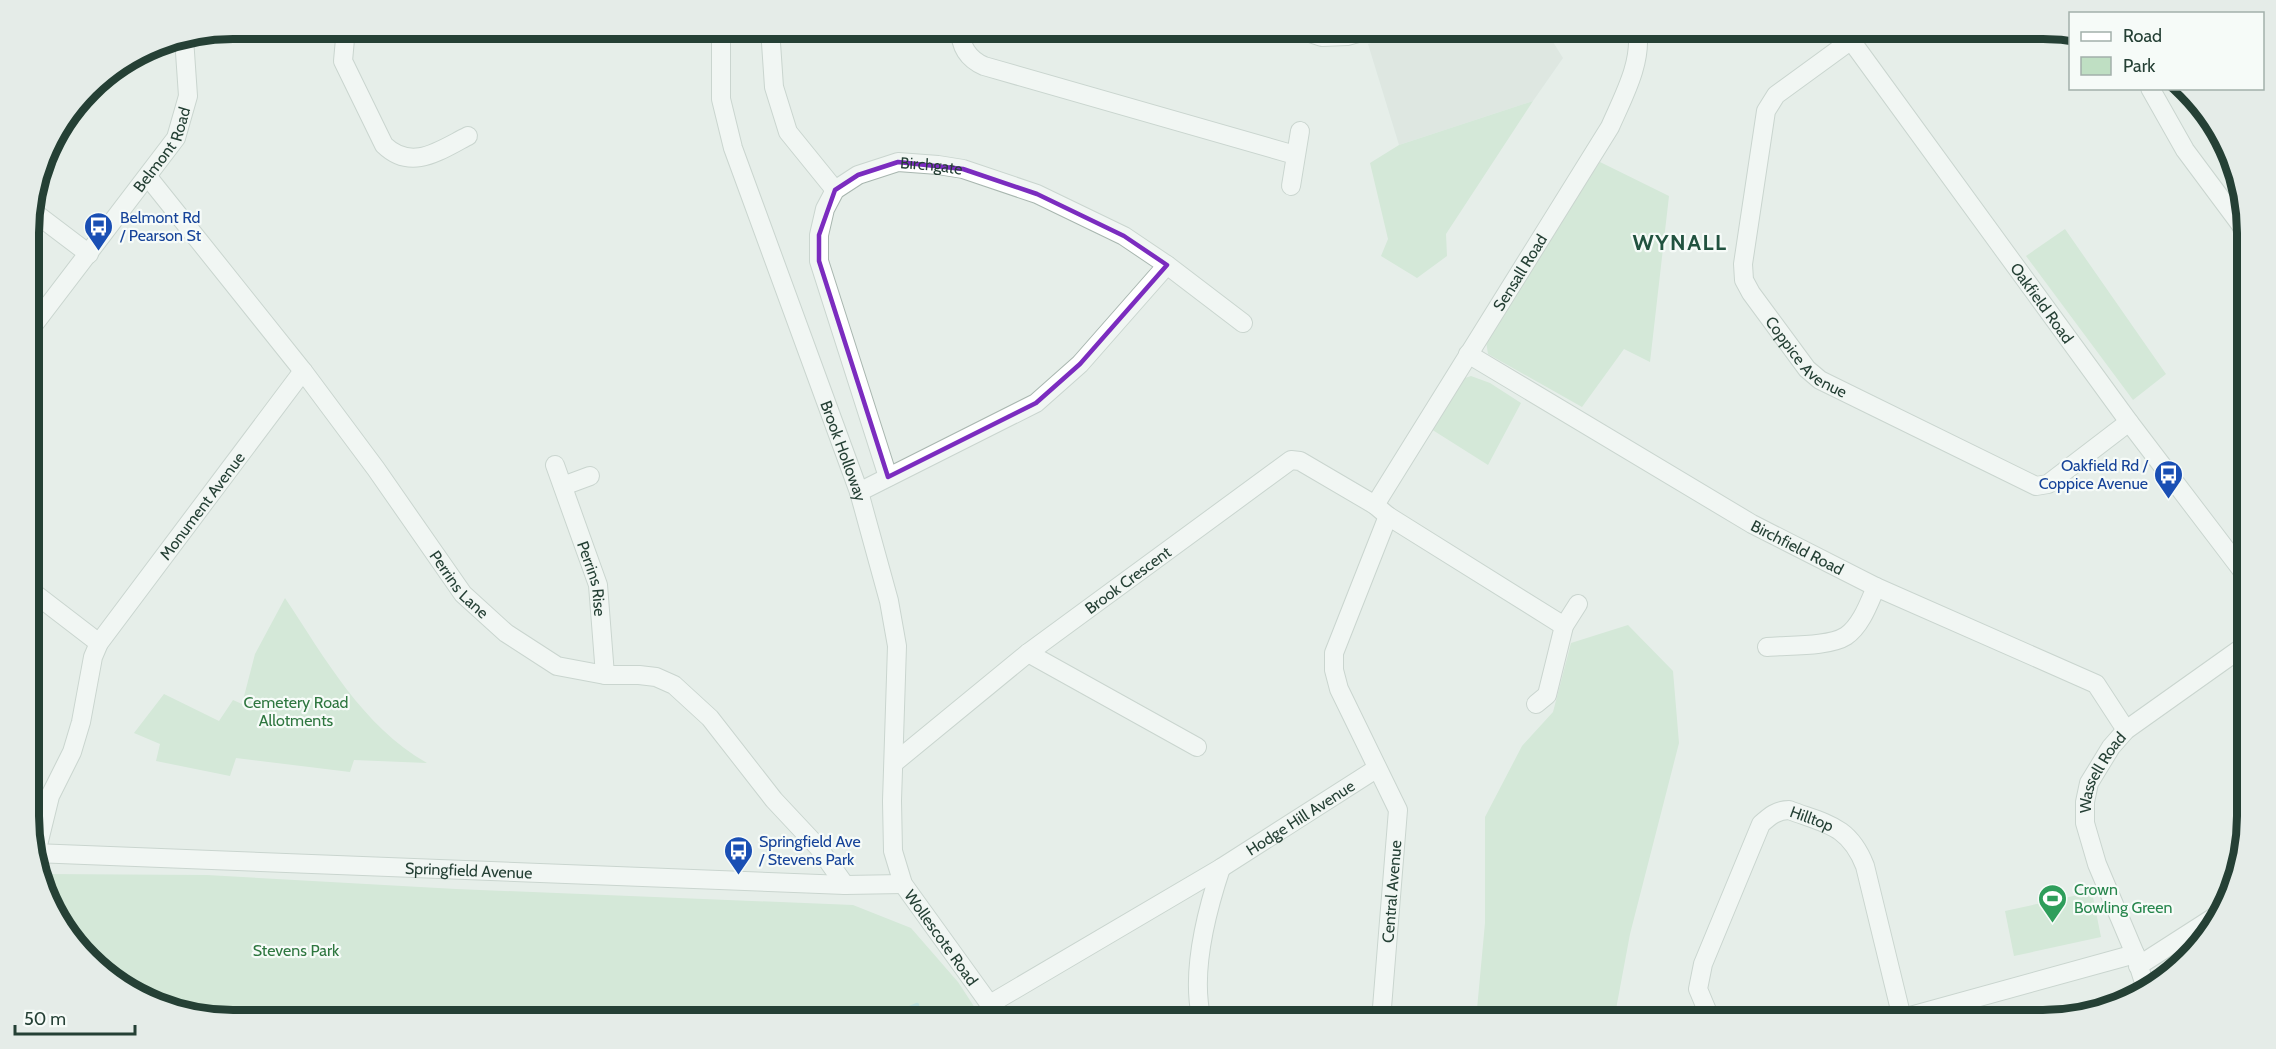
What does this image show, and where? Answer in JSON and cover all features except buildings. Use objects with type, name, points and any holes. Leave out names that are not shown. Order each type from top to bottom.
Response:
[{"type":"street","points":[[345,39],[344,61],[384,145],[391,152],[415,159],[426,157],[468,136]]},
{"type":"street","name":"Brook Holloway","points":[[721,39],[721,99],[733,148],[859,492],[889,601],[897,646],[892,801],[893,851],[903,884]]},
{"type":"street","points":[[962,39],[963,48],[975,62],[984,66],[1295,155]]},
{"type":"street","name":"Sensall Road","points":[[1381,510],[1468,354],[1610,127],[1636,62],[1639,39]]},
{"type":"street","name":"Coppice Avenue","points":[[1841,39],[1776,95],[1766,111],[1743,264],[1744,280],[1807,369],[1820,380],[1835,388],[2036,486],[2048,484],[2130,422]]},
{"type":"street","name":"Oakfield Road","points":[[1849,39],[2237,564]]},
{"type":"street","points":[[771,43],[774,87],[788,132],[835,190],[825,209],[819,235],[819,261],[888,477]]},
{"type":"street","name":"Belmont Road","points":[[39,318],[176,138],[188,96],[185,46]]},
{"type":"street","points":[[2151,90],[2185,150],[2236,218]]},
{"type":"street","points":[[1291,186],[1299,131]]},
{"type":"street","name":"Birchgate","points":[[835,190],[858,175],[898,162],[963,169],[1037,194],[1124,236],[1243,322]]},
{"type":"street","name":"Perrins Lane","points":[[148,177],[303,371],[376,469],[464,594],[477,608],[506,633],[557,666],[605,675],[656,677],[674,685],[710,718],[774,800],[818,846],[845,885]]},
{"type":"street","points":[[40,216],[89,254]]},
{"type":"street","points":[[859,492],[1036,403],[1080,364],[1167,265]]},
{"type":"street","name":"Birchfield Road","points":[[1468,354],[1752,524],[1876,587],[2096,684],[2126,730]]},
{"type":"street","name":"Monument Avenue","points":[[40,833],[50,796],[72,752],[81,722],[93,657],[99,643],[303,371]]},
{"type":"street","name":"Brook Crescent","points":[[894,763],[1028,653],[1291,460],[1300,461],[1381,510]]},
{"type":"street","name":"Perrins Rise","points":[[555,465],[598,585],[605,675]]},
{"type":"street","points":[[563,486],[591,476]]},
{"type":"street","points":[[1377,769],[1339,689],[1335,670],[1335,653],[1381,510],[1564,626]]},
{"type":"street","points":[[1767,647],[1835,641],[1848,635],[1863,616],[1876,587]]},
{"type":"street","points":[[39,597],[99,643]]},
{"type":"street","points":[[1536,704],[1547,695],[1564,626],[1578,604]]},
{"type":"street","name":"Wassell Road","points":[[2143,981],[2097,864],[2085,823],[2085,802],[2089,783],[2111,747],[2126,730],[2237,651]]},
{"type":"street","points":[[1028,653],[1175,744],[1197,747]]},
{"type":"street","name":"Hodge Hill Avenue","points":[[990,1004],[1221,868],[1377,769]]},
{"type":"street","name":"Central Avenue","points":[[1377,769],[1398,810],[1382,1010]]},
{"type":"street","name":"Hilltop","points":[[1707,1010],[1698,989],[1703,964],[1761,824],[1775,813],[1789,810],[1840,830],[1858,848],[1865,866],[1897,1010]]},
{"type":"street","name":"Springfield Avenue","points":[[43,853],[845,885],[903,884]]},
{"type":"street","points":[[1201,1010],[1198,979],[1208,906],[1221,868]]},
{"type":"street","name":"Wollescote Road","points":[[903,884],[994,1010]]},
{"type":"street","name":"Hilltop","points":[[1935,1010],[2136,960],[2205,922]]},
{"type":"highlighted area","points":[[898,162],[963,169],[1037,194],[1124,236],[1167,265],[1080,364],[1036,403],[888,477],[819,261],[819,235],[835,190],[858,175]]},
{"type":"shaded area","points":[[1385,39],[1551,39],[1563,58],[1533,101],[1399,145],[1368,44]]},
{"type":"green space","points":[[1533,101],[1446,234],[1447,256],[1417,278],[1381,256],[1388,239],[1370,163],[1399,145]]},
{"type":"green space","points":[[1600,162],[1669,196],[1650,362],[1624,349],[1582,407],[1488,354],[1486,341],[1549,236]]},
{"type":"green space","points":[[2065,229],[2166,374],[2133,400],[2026,256]]},
{"type":"green space","points":[[1471,376],[1490,383],[1521,403],[1488,465],[1431,429],[1462,379]]},
{"type":"green space","name":"Cemetery Road Allotments","points":[[285,598],[330,667],[364,710],[404,748],[427,763],[354,760],[350,772],[236,758],[230,776],[156,761],[160,744],[134,733],[164,694],[219,721],[233,700],[242,704],[255,654]]},
{"type":"green space","points":[[1628,625],[1673,671],[1679,743],[1630,934],[1616,1010],[1477,1010],[1485,923],[1485,817],[1522,746],[1553,712],[1571,643]]},
{"type":"green space","name":"Stevens Park","points":[[49,874],[207,875],[456,889],[853,905],[911,928],[958,982],[976,1010],[220,1010],[171,1000],[136,984],[115,970],[79,934],[65,913]]},
{"type":"green space","name":"Crown Bowling Green","points":[[2092,892],[2101,937],[2014,956],[2005,911]]},
{"type":"waterway","points":[[905,1010],[917,1005]]},
{"type":"place","name":"Belmont Rd / Pearson St","points":[[99,252]]},
{"type":"place","name":"Oakfield Rd / Coppice Avenue","points":[[2169,500]]},
{"type":"place","name":"Springfield Ave / Stevens Park","points":[[738,876]]},
{"type":"place","name":"Crown Bowling Green","points":[[2053,924]]},
{"type":"district","name":"WYNALL","points":[[1680,242]]}]
